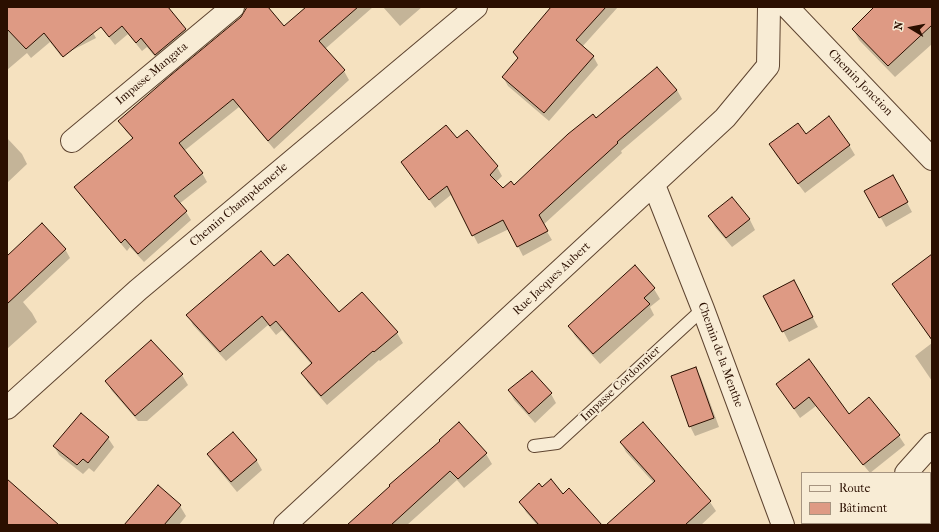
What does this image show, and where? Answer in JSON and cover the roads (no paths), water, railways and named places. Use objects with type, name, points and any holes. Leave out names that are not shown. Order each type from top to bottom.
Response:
[{"type":"street","name":"Impasse Mangata","points":[[72,142],[233,7]]},
{"type":"street","name":"Chemin Champdemerle","points":[[7,408],[138,290],[476,7]]},
{"type":"street","name":"Rue Jacques Aubert","points":[[285,525],[725,118],[768,66],[769,7]]},
{"type":"street","name":"Chemin Jonction","points":[[787,7],[929,151]]},
{"type":"street","name":"Chemin de la Menthe","points":[[654,185],[703,309],[783,525]]},
{"type":"street","points":[[907,472],[932,444]]},
{"type":"lane","name":"Impasse Cordonnier","points":[[534,446],[557,443],[703,309]]}]
